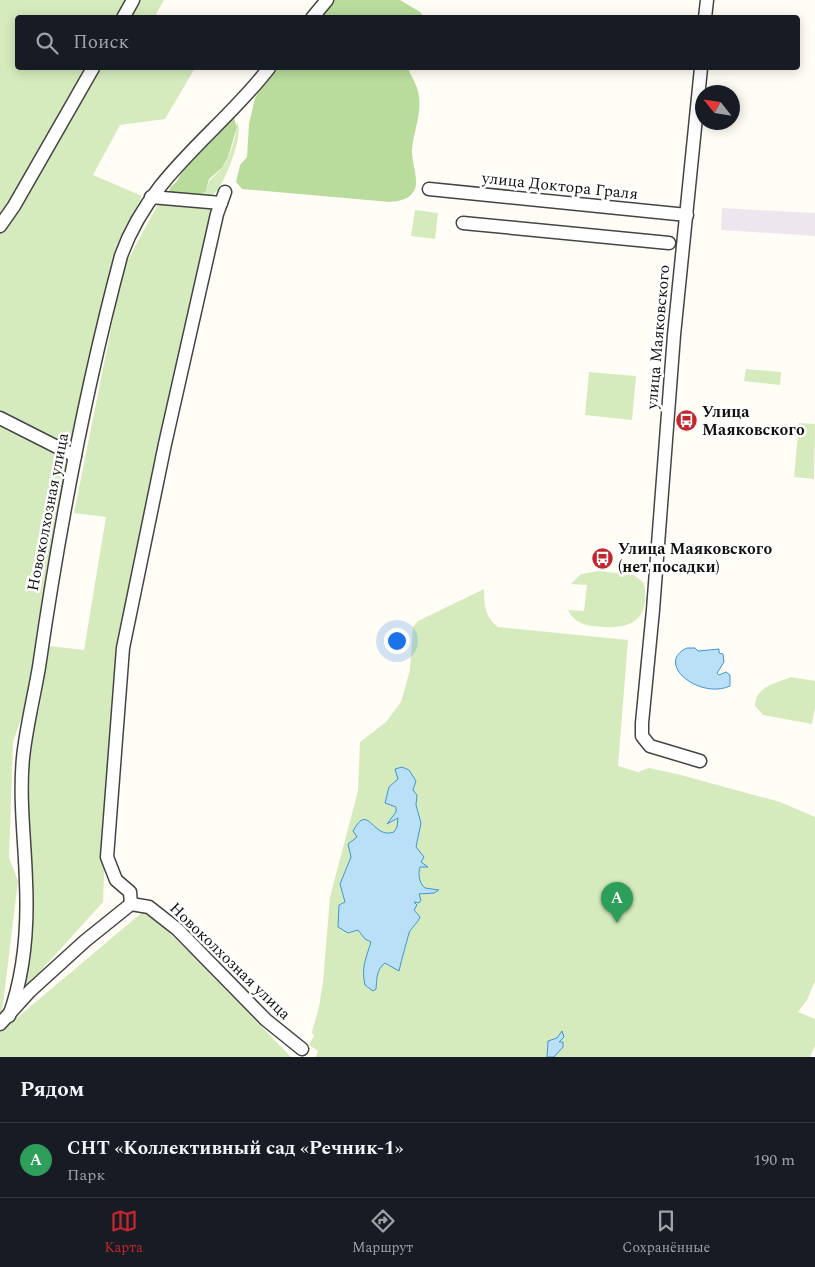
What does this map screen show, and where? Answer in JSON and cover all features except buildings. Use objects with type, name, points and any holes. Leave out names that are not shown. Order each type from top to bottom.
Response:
[{"type":"street","points":[[125,15],[133,0]]},
{"type":"street","points":[[314,15],[327,0]]},
{"type":"street","points":[[705,15],[707,0]]},
{"type":"street","points":[[0,226],[14,206],[92,70]]},
{"type":"street","name":"Новоколхозная улица","points":[[4,1020],[18,986],[24,929],[26,884],[21,808],[23,758],[48,600],[74,456],[121,256],[133,228],[152,197],[184,159],[249,94],[268,70]]},
{"type":"street","name":"улица Маяковского","points":[[700,761],[654,748],[647,744],[642,736],[642,723],[653,610],[673,345],[701,70]]},
{"type":"street","name":"улица Доктора Граля","points":[[429,189],[687,215]]},
{"type":"street","points":[[131,904],[130,892],[116,880],[107,857],[123,648],[165,444],[223,197],[152,197]]},
{"type":"street","points":[[463,223],[669,243]]},
{"type":"street","points":[[0,418],[74,456]]},
{"type":"street","name":"Новоколхозная улица","points":[[4,1020],[30,991],[85,941],[131,904],[149,907],[177,929],[266,1020],[302,1049]]},
{"type":"shaded area","points":[[722,208],[815,213],[815,236],[721,230]]},
{"type":"green space","points":[[0,0],[164,0],[156,14],[158,15],[15,15],[15,70],[194,70],[165,119],[120,125],[93,175],[142,196],[120,244],[71,443],[27,702],[13,742],[9,858],[18,881],[2,1012],[0,1013]]},
{"type":"green space","points":[[326,0],[400,0],[422,15],[314,15]]},
{"type":"green space","points":[[272,70],[409,70],[419,96],[418,119],[412,149],[416,176],[414,191],[403,200],[390,202],[242,189],[236,182],[240,165],[247,157],[249,124],[255,98]]},
{"type":"green space","points":[[234,118],[237,127],[228,157],[222,168],[209,179],[206,191],[198,196],[169,193],[170,187],[177,181],[208,140],[221,126]]},
{"type":"green space","points":[[237,122],[239,128],[236,148],[223,182],[213,195],[198,196],[207,189],[211,179],[226,163],[231,152]]},
{"type":"green space","points":[[158,204],[213,207],[124,631],[109,751],[103,902],[26,987],[33,881],[27,852],[31,737],[40,705],[49,646],[84,650],[106,517],[74,513],[123,269]]},
{"type":"green space","points":[[415,210],[438,213],[435,239],[411,236]]},
{"type":"green space","points":[[746,369],[781,372],[780,385],[744,381]]},
{"type":"green space","points":[[589,372],[636,376],[632,420],[585,415]]},
{"type":"green space","points":[[799,423],[815,424],[814,479],[794,477]]},
{"type":"green space","points":[[598,571],[634,575],[644,583],[645,604],[638,618],[632,623],[615,627],[593,626],[579,622],[571,615],[568,610],[584,611],[587,585],[571,584],[581,574]]},
{"type":"green space","points":[[484,589],[486,610],[490,619],[498,627],[628,640],[618,766],[638,772],[649,768],[677,774],[780,802],[815,817],[815,981],[807,1000],[798,1012],[815,1019],[815,1046],[810,1057],[316,1057],[318,1051],[309,1045],[314,1036],[312,1032],[323,982],[330,897],[358,791],[360,742],[386,722],[401,702],[410,670],[413,627],[418,621]]},
{"type":"green space","points":[[791,677],[815,681],[815,707],[812,724],[763,715],[755,706],[762,690]]},
{"type":"green space","points":[[145,910],[186,949],[291,1057],[0,1057],[0,1032]]},
{"type":"water","points":[[687,648],[695,648],[698,651],[719,649],[719,653],[723,654],[724,662],[717,673],[719,675],[726,672],[730,675],[730,686],[718,689],[706,688],[694,684],[685,678],[678,670],[675,662],[678,655]]},
{"type":"water","points":[[402,767],[409,770],[416,781],[413,790],[417,795],[416,805],[421,823],[416,847],[424,857],[421,862],[428,867],[420,867],[420,881],[425,888],[439,890],[434,893],[419,894],[421,900],[419,903],[414,902],[417,905],[414,910],[420,917],[409,933],[399,971],[385,963],[378,972],[376,989],[373,991],[365,985],[364,973],[371,942],[365,939],[358,930],[348,933],[338,927],[339,905],[345,902],[340,884],[351,857],[348,844],[357,837],[353,831],[358,823],[367,820],[381,831],[387,833],[394,832],[397,827],[398,818],[387,824],[396,812],[396,807],[385,803],[389,787],[398,779],[395,769]]},
{"type":"water","points":[[562,1031],[564,1037],[559,1042],[563,1042],[563,1047],[554,1057],[547,1057],[548,1041],[557,1038]]},
{"type":"place","name":"Улица Маяковского","points":[[686,421]]},
{"type":"place","name":"Улица Маяковского (нет посадки)","points":[[602,558]]},
{"type":"place","name":"СНТ «Коллективный сад «Речник-1»","points":[[617,923]]}]
